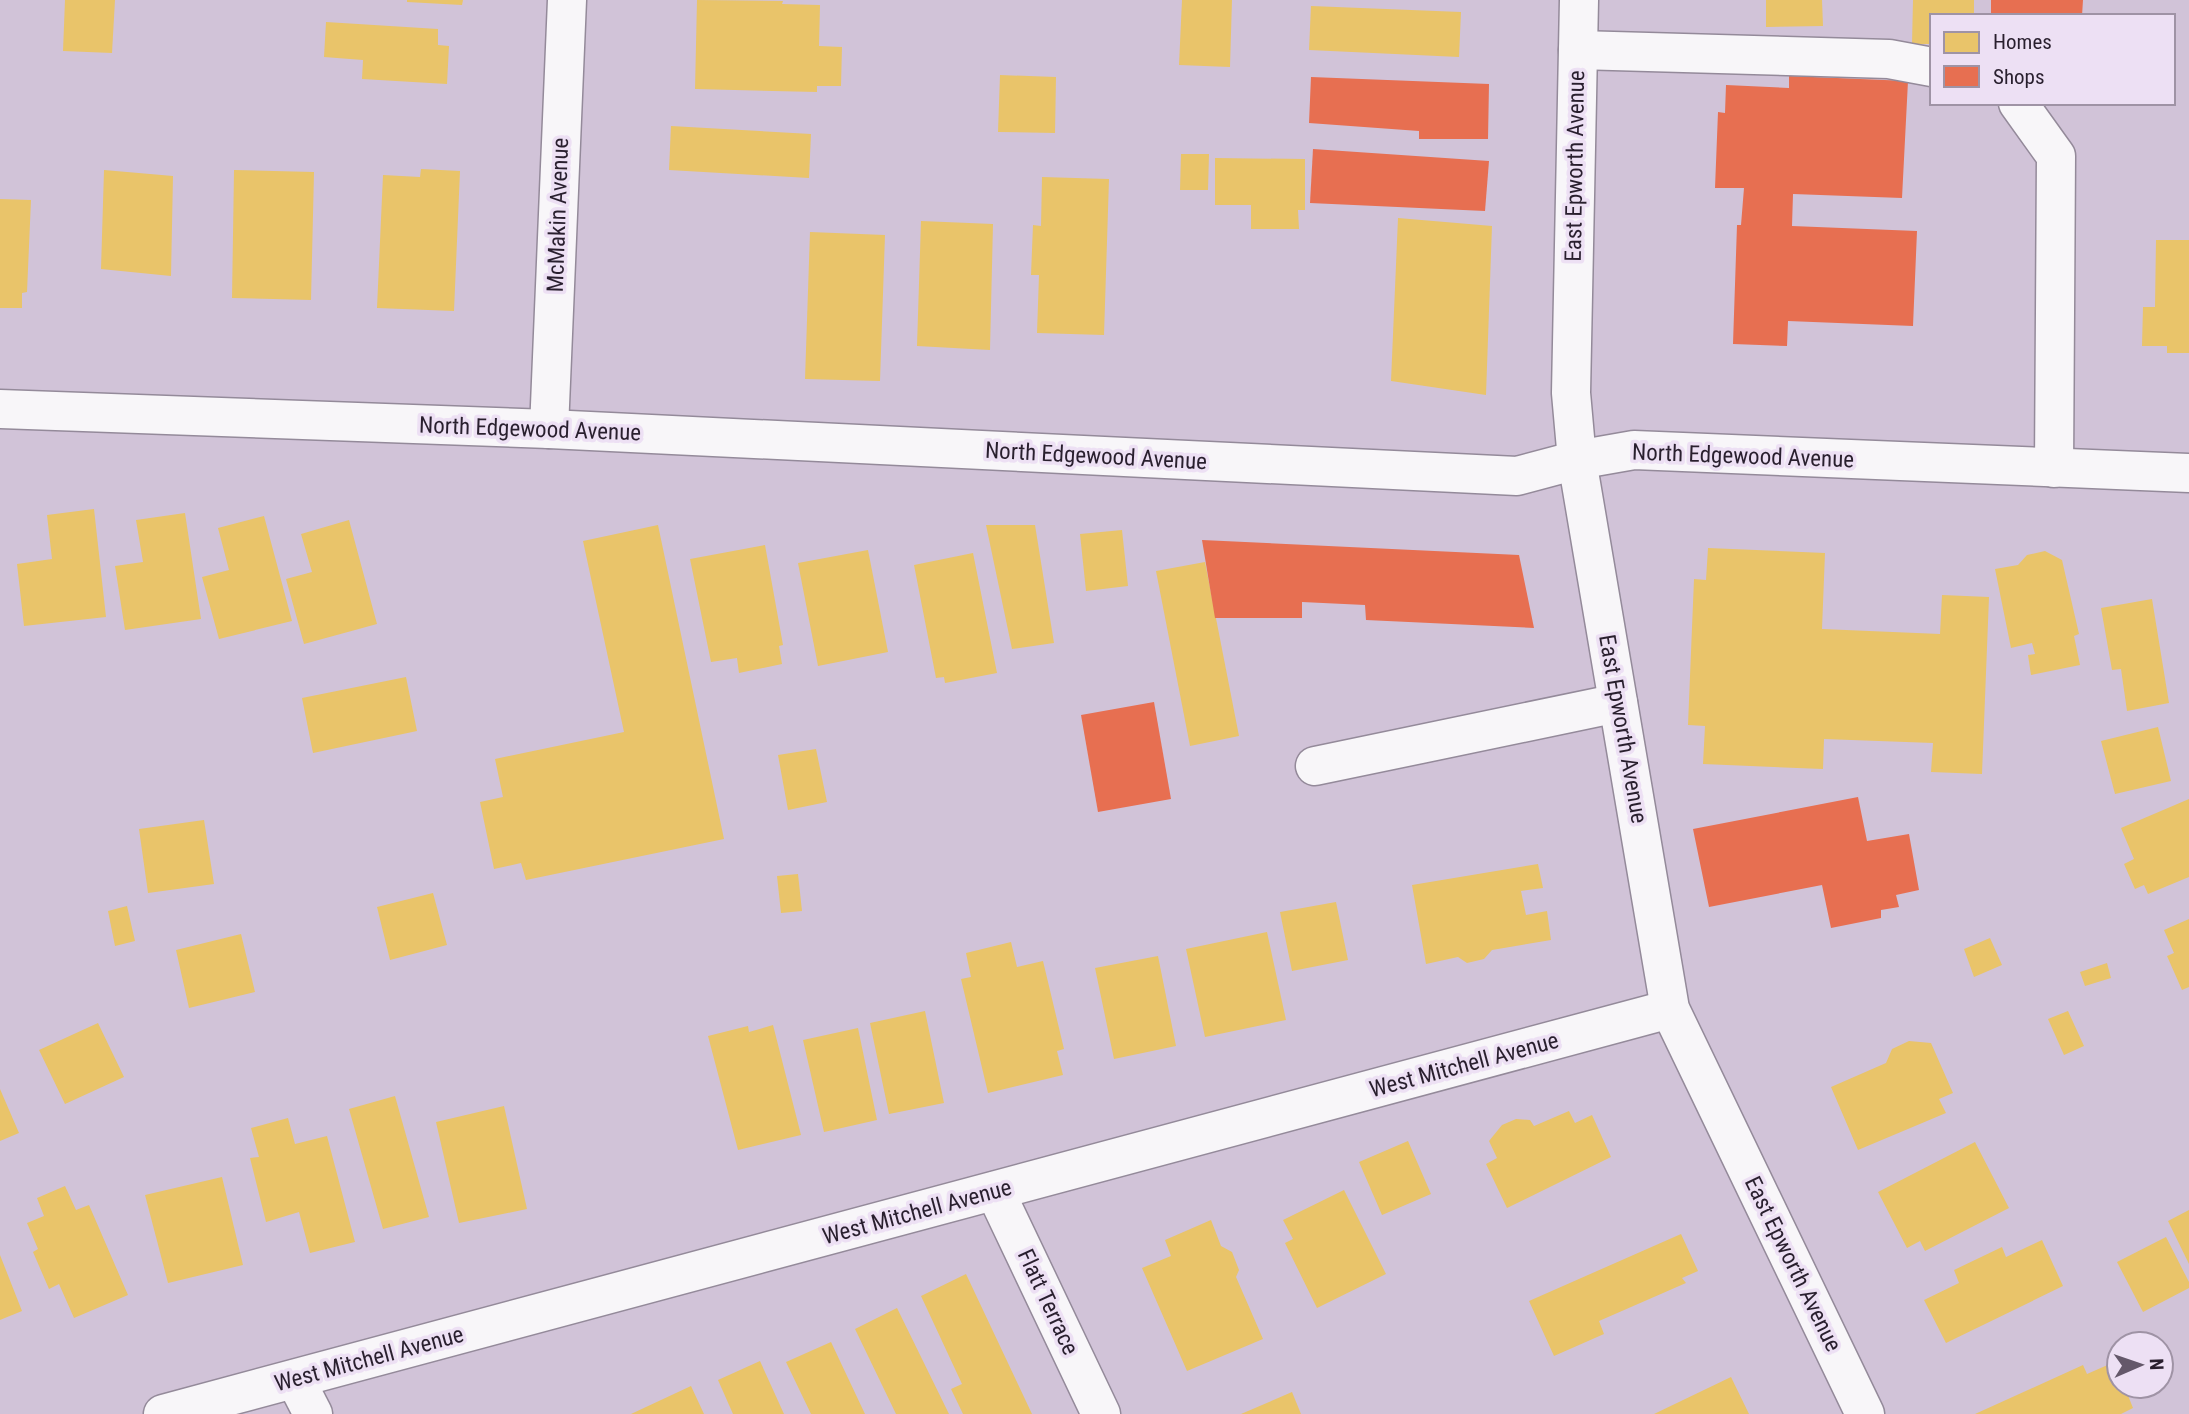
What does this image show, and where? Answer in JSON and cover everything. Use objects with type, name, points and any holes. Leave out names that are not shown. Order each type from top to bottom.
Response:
[{"type":"street","name":"McMakin Avenue","points":[[550,429],[567,0]]},
{"type":"street","name":"East Epworth Avenue","points":[[1579,0],[1571,393],[1577,460],[1670,1009],[1865,1414]]},
{"type":"street","points":[[1578,50],[1888,60],[1930,67]]},
{"type":"street","points":[[2019,105],[2056,156],[2054,468]]},
{"type":"street","name":"North Edgewood Avenue","points":[[0,409],[550,429],[1517,476],[1577,460],[1634,450],[2189,473]]},
{"type":"street","points":[[1315,766],[1618,703]]},
{"type":"street","name":"West Mitchell Avenue","points":[[163,1414],[1670,1009]]},
{"type":"street","name":"Flatt Terrace","points":[[995,1191],[1101,1414]]},
{"type":"street","points":[[296,1379],[313,1414]]},
{"type":"building: Homes","points":[[65,0],[115,0],[112,53],[63,51]]},
{"type":"building: Homes","points":[[407,0],[463,0],[462,5]]},
{"type":"building: Homes","points":[[697,0],[783,1],[782,4],[820,5],[819,46],[842,47],[841,86],[817,86],[817,92],[695,89]]},
{"type":"building: Homes","points":[[1182,0],[1232,0],[1230,67],[1179,65]]},
{"type":"building: Homes","points":[[1766,0],[1822,0],[1823,26],[1766,27]]},
{"type":"building: Homes","points":[[1913,0],[1974,0],[1974,14],[1930,14],[1930,44],[1912,44]]},
{"type":"building: Homes","points":[[1311,6],[1461,12],[1459,57],[1309,50]]},
{"type":"building: Homes","points":[[326,22],[438,29],[438,45],[449,46],[447,84],[362,79],[363,60],[324,57]]},
{"type":"building: Homes","points":[[1000,75],[1056,77],[1055,133],[998,132]]},
{"type":"building: Homes","points":[[671,126],[811,134],[809,178],[669,170]]},
{"type":"building: Homes","points":[[1181,154],[1209,154],[1208,190],[1180,190]]},
{"type":"building: Homes","points":[[1215,158],[1305,159],[1305,210],[1298,210],[1299,229],[1251,229],[1251,205],[1215,205]]},
{"type":"building: Homes","points":[[421,169],[460,171],[454,311],[377,308],[383,175],[420,177]]},
{"type":"building: Homes","points":[[104,170],[173,176],[171,276],[101,269]]},
{"type":"building: Homes","points":[[234,170],[314,172],[311,300],[232,298]]},
{"type":"building: Homes","points":[[1042,177],[1109,179],[1104,335],[1037,333],[1039,275],[1031,275],[1033,225],[1041,226]]},
{"type":"building: Homes","points":[[0,199],[31,200],[27,292],[22,293],[22,308],[0,308]]},
{"type":"building: Homes","points":[[1398,218],[1492,226],[1486,395],[1391,381]]},
{"type":"building: Homes","points":[[921,221],[993,224],[990,350],[917,346]]},
{"type":"building: Homes","points":[[810,232],[885,235],[880,381],[805,379]]},
{"type":"building: Homes","points":[[2156,240],[2189,240],[2189,353],[2167,353],[2167,346],[2142,346],[2143,307],[2155,307]]},
{"type":"building: Homes","points":[[94,509],[106,617],[24,626],[17,564],[52,559],[47,515]]},
{"type":"building: Homes","points":[[185,513],[201,619],[125,630],[115,566],[143,562],[136,520]]},
{"type":"building: Homes","points":[[264,516],[292,621],[219,639],[202,577],[229,570],[218,528]]},
{"type":"building: Homes","points":[[349,520],[377,624],[304,644],[286,579],[312,572],[301,534]]},
{"type":"building: Homes","points":[[658,525],[724,839],[526,880],[521,863],[494,869],[480,802],[503,797],[495,759],[624,732],[583,541]]},
{"type":"building: Homes","points":[[986,525],[1035,525],[1054,643],[1012,649]]},
{"type":"building: Homes","points":[[1122,530],[1128,586],[1086,591],[1080,534]]},
{"type":"building: Homes","points":[[765,545],[783,645],[779,646],[782,664],[739,673],[737,658],[711,662],[690,559]]},
{"type":"building: Homes","points":[[1708,548],[1825,553],[1822,629],[1940,634],[1942,595],[1989,597],[1982,774],[1931,772],[1933,743],[1824,739],[1823,769],[1703,764],[1705,726],[1688,725],[1694,579],[1706,580]]},
{"type":"building: Homes","points":[[868,550],[888,652],[818,666],[798,563]]},
{"type":"building: Homes","points":[[2045,551],[2062,560],[2079,634],[2074,636],[2080,665],[2031,675],[2028,655],[2035,654],[2032,643],[2011,648],[1995,569],[2018,565],[2027,555]]},
{"type":"building: Homes","points":[[973,553],[997,673],[945,683],[944,677],[936,678],[914,565]]},
{"type":"building: Homes","points":[[1205,562],[1239,736],[1190,746],[1156,571]]},
{"type":"building: Homes","points":[[2152,599],[2169,703],[2127,711],[2121,669],[2112,670],[2101,608]]},
{"type":"building: Homes","points":[[406,677],[417,731],[313,753],[302,698]]},
{"type":"building: Homes","points":[[2158,727],[2171,781],[2115,794],[2101,741]]},
{"type":"building: Homes","points":[[816,749],[827,802],[788,810],[778,755]]},
{"type":"building: Homes","points":[[2189,799],[2189,877],[2148,894],[2144,885],[2135,889],[2124,864],[2134,859],[2121,828]]},
{"type":"building: Homes","points":[[204,820],[214,884],[148,893],[139,829]]},
{"type":"building: Homes","points":[[1538,864],[1543,888],[1521,891],[1526,915],[1547,911],[1551,940],[1492,950],[1484,959],[1467,963],[1458,957],[1426,964],[1412,885]]},
{"type":"building: Homes","points":[[798,874],[802,911],[781,913],[777,876]]},
{"type":"building: Homes","points":[[433,893],[447,945],[390,960],[377,907]]},
{"type":"building: Homes","points":[[1336,902],[1348,960],[1292,971],[1280,912]]},
{"type":"building: Homes","points":[[127,906],[135,941],[115,946],[108,911]]},
{"type":"building: Homes","points":[[2189,919],[2189,987],[2182,990],[2167,956],[2174,953],[2164,930]]},
{"type":"building: Homes","points":[[1267,932],[1286,1020],[1205,1037],[1186,949]]},
{"type":"building: Homes","points":[[241,934],[255,992],[189,1008],[176,950]]},
{"type":"building: Homes","points":[[1990,938],[2002,965],[1974,977],[1964,949]]},
{"type":"building: Homes","points":[[1011,942],[1017,967],[1043,961],[1064,1049],[1057,1051],[1063,1075],[988,1093],[961,979],[971,977],[966,953]]},
{"type":"building: Homes","points":[[1158,956],[1176,1046],[1114,1059],[1095,968]]},
{"type":"building: Homes","points":[[2107,963],[2111,978],[2085,986],[2080,972]]},
{"type":"building: Homes","points":[[925,1011],[944,1103],[889,1114],[870,1023]]},
{"type":"building: Homes","points":[[2068,1011],[2084,1046],[2064,1055],[2048,1019]]},
{"type":"building: Homes","points":[[98,1023],[124,1077],[65,1104],[39,1050]]},
{"type":"building: Homes","points":[[773,1025],[801,1135],[738,1150],[708,1036],[748,1026],[749,1032]]},
{"type":"building: Homes","points":[[858,1028],[877,1120],[824,1132],[803,1040]]},
{"type":"building: Homes","points":[[1909,1041],[1931,1043],[1953,1093],[1939,1099],[1946,1113],[1858,1150],[1831,1087],[1886,1063],[1892,1049]]},
{"type":"building: Homes","points":[[0,1089],[19,1133],[0,1141]]},
{"type":"building: Homes","points":[[395,1096],[429,1217],[383,1229],[349,1109]]},
{"type":"building: Homes","points":[[504,1106],[527,1209],[459,1223],[436,1122]]},
{"type":"building: Homes","points":[[1569,1111],[1575,1123],[1592,1115],[1611,1157],[1507,1208],[1486,1164],[1497,1158],[1489,1141],[1502,1125],[1516,1119],[1530,1120],[1534,1126]]},
{"type":"building: Homes","points":[[288,1118],[295,1144],[327,1136],[355,1242],[310,1253],[299,1212],[266,1222],[250,1158],[259,1157],[251,1128]]},
{"type":"building: Homes","points":[[1408,1141],[1431,1194],[1382,1215],[1359,1162]]},
{"type":"building: Homes","points":[[1975,1142],[2009,1208],[1925,1251],[1920,1241],[1907,1248],[1878,1192]]},
{"type":"building: Homes","points":[[222,1177],[243,1265],[168,1283],[145,1195]]},
{"type":"building: Homes","points":[[65,1186],[76,1210],[89,1205],[128,1295],[74,1318],[59,1284],[49,1289],[33,1252],[38,1249],[27,1223],[44,1216],[37,1198]]},
{"type":"building: Homes","points":[[1344,1190],[1386,1274],[1317,1308],[1285,1243],[1293,1239],[1283,1220]]},
{"type":"building: Homes","points":[[2189,1210],[2189,1264],[2168,1221]]},
{"type":"building: Homes","points":[[1211,1220],[1221,1246],[1232,1252],[1239,1270],[1236,1277],[1263,1339],[1187,1371],[1142,1268],[1171,1256],[1165,1240]]},
{"type":"building: Homes","points":[[1681,1234],[1698,1271],[1682,1278],[1686,1283],[1599,1321],[1604,1334],[1554,1356],[1529,1301]]},
{"type":"building: Homes","points":[[2166,1237],[2189,1282],[2189,1288],[2143,1312],[2117,1262]]},
{"type":"building: Homes","points":[[2042,1240],[2063,1286],[1946,1343],[1924,1300],[1959,1283],[1954,1270],[2002,1247],[2006,1257]]},
{"type":"building: Homes","points":[[0,1255],[22,1311],[0,1320]]},
{"type":"building: Homes","points":[[966,1274],[1032,1414],[963,1414],[951,1389],[962,1384],[921,1296]]},
{"type":"building: Homes","points":[[897,1308],[949,1414],[896,1414],[855,1329]]},
{"type":"building: Homes","points":[[831,1342],[865,1414],[811,1414],[786,1362]]},
{"type":"building: Homes","points":[[760,1361],[784,1414],[733,1414],[718,1380]]},
{"type":"building: Homes","points":[[2083,1365],[2087,1374],[2105,1366],[2105,1400],[2130,1400],[2133,1408],[2121,1414],[1975,1414]]},
{"type":"building: Homes","points":[[1731,1377],[1749,1414],[1654,1414]]},
{"type":"building: Homes","points":[[691,1386],[704,1414],[631,1414]]},
{"type":"building: Homes","points":[[1292,1392],[1301,1414],[1241,1414]]},
{"type":"building: Shops","points":[[1991,0],[2083,0],[2082,14],[1991,14]]},
{"type":"building: Shops","points":[[1789,76],[1908,81],[1902,198],[1793,194],[1792,226],[1917,231],[1913,326],[1788,321],[1787,346],[1733,344],[1737,225],[1741,225],[1744,188],[1715,188],[1718,112],[1725,113],[1726,85],[1789,88]]},
{"type":"building: Shops","points":[[1311,77],[1489,84],[1488,139],[1419,139],[1419,131],[1309,123]]},
{"type":"building: Shops","points":[[1313,149],[1489,161],[1485,211],[1310,203]]},
{"type":"building: Shops","points":[[1202,540],[1519,555],[1534,628],[1366,620],[1365,605],[1302,602],[1302,618],[1215,618]]},
{"type":"building: Shops","points":[[1154,702],[1171,799],[1098,812],[1081,715]]},
{"type":"building: Shops","points":[[1858,797],[1867,841],[1909,834],[1919,890],[1896,895],[1899,907],[1881,910],[1881,918],[1831,928],[1822,885],[1709,907],[1693,829]]}]
